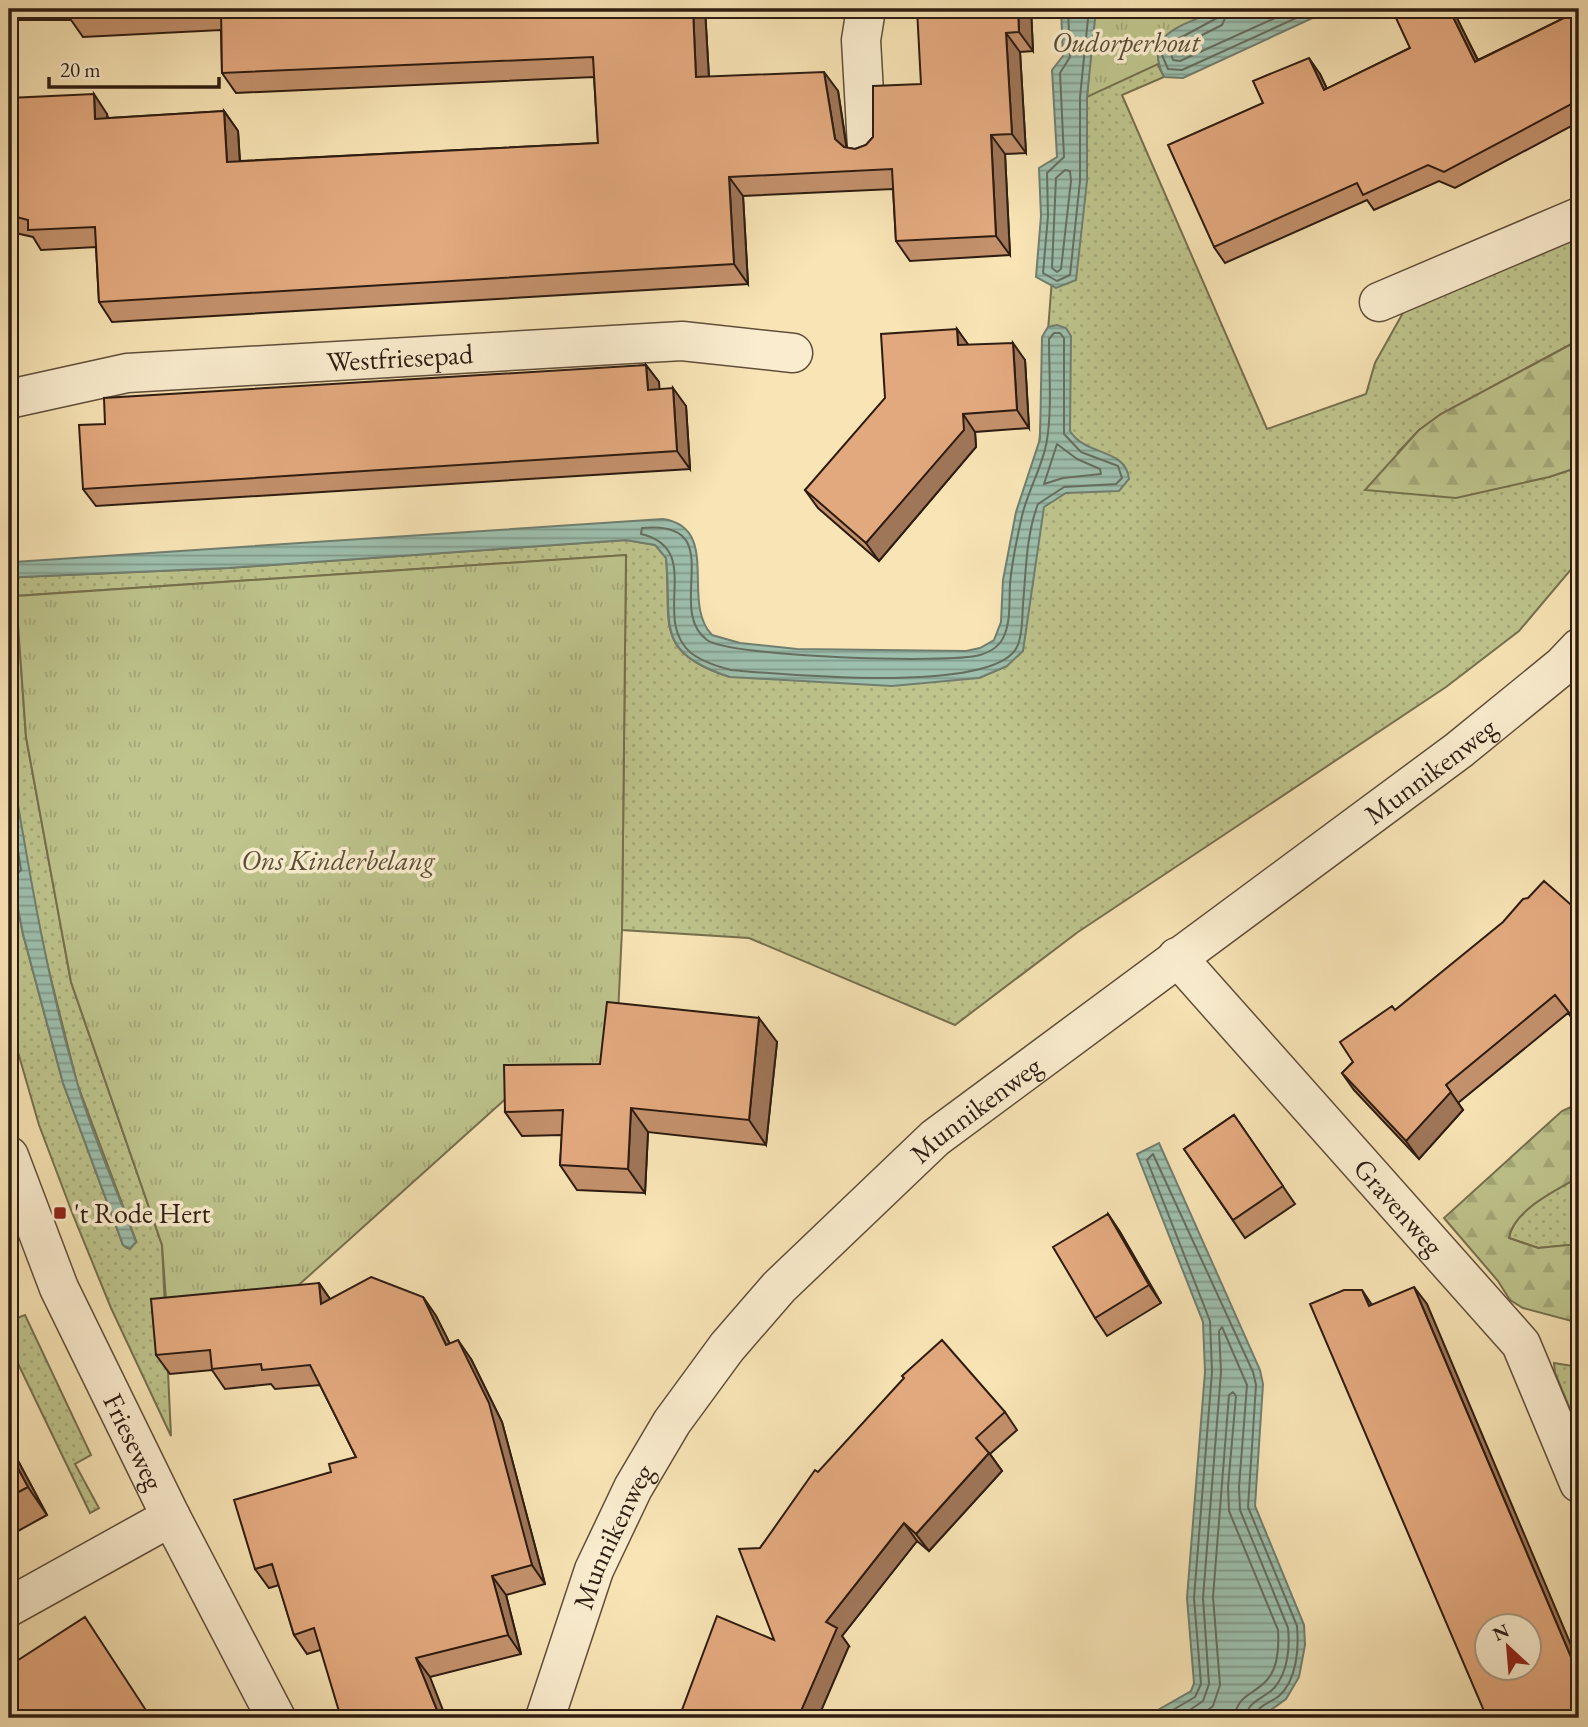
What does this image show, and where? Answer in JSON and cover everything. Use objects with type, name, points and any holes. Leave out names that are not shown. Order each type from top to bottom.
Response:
[{"type":"street","points":[[866,9],[861,40],[867,147]]},
{"type":"street","points":[[1379,302],[1579,217]]},
{"type":"street","name":"Westfriesepad","points":[[9,399],[141,372],[682,341],[793,353]]},
{"type":"street","name":"Munnikenweg","points":[[545,1718],[594,1570],[633,1488],[671,1422],[727,1347],[779,1287],[935,1138],[1459,750],[1562,667],[1579,648]]},
{"type":"street","name":"Gravenweg","points":[[1177,957],[1521,1344],[1579,1483]]},
{"type":"street","name":"Frieseweg","points":[[9,1156],[59,1288],[171,1517],[276,1718]]},
{"type":"street","points":[[9,1607],[171,1517]]},
{"type":"green space","points":[[1073,9],[1156,61],[1164,77],[1122,95],[1267,429],[1366,394],[1375,363],[1404,311],[1579,235],[1579,340],[1441,414],[1419,430],[1398,452],[1549,477],[1579,467],[1579,560],[1519,631],[1446,687],[1078,932],[955,1025],[749,938],[622,930],[626,555],[16,596],[26,737],[71,982],[162,1245],[171,1436],[111,1308],[73,1215],[39,1125],[9,1021],[9,863],[23,934],[63,1083],[123,1245],[127,1248],[136,1241],[77,1083],[36,919],[9,752],[9,583],[20,577],[228,568],[626,540],[656,545],[666,558],[668,618],[677,645],[688,657],[730,677],[979,678],[1007,666],[1038,459]]},
{"type":"green space","name":"Oudorperhout","points":[[1093,9],[1277,9],[1087,97]]},
{"type":"green space","points":[[1579,340],[1579,467],[1549,477],[1456,498],[1365,490],[1419,430],[1441,414]]},
{"type":"green space","name":"Ons Kinderbelang","points":[[626,555],[622,930],[615,1078],[521,1085],[282,1300],[167,1314],[162,1245],[71,982],[26,737],[16,596]]},
{"type":"green space","points":[[1579,1106],[1579,1177],[1527,1210],[1512,1228],[1509,1238],[1538,1248],[1579,1244],[1579,1323],[1523,1308],[1510,1300],[1498,1281],[1444,1218],[1562,1111]]},
{"type":"green space","points":[[1579,1177],[1579,1244],[1538,1248],[1509,1238],[1518,1218],[1527,1210]]},
{"type":"green space","points":[[9,1314],[12,1320],[25,1315],[91,1455],[75,1464],[99,1508],[90,1513],[9,1345]]},
{"type":"green space","points":[[1554,1363],[1579,1367],[1579,1431],[1555,1373]]},
{"type":"water","points":[[1061,9],[1096,9],[1087,97],[1087,181],[1076,280],[1056,288],[1036,277],[1041,216],[1039,168],[1057,157],[1052,70],[1063,56]]},
{"type":"water","points":[[1220,9],[1332,9],[1183,78],[1164,77],[1158,62],[1158,49],[1163,39],[1181,25]]},
{"type":"water","points":[[1057,325],[1066,328],[1071,336],[1070,431],[1085,445],[1121,462],[1129,479],[1119,491],[1066,493],[1044,507],[1023,651],[1007,666],[979,678],[892,686],[730,677],[705,667],[688,657],[677,646],[669,618],[666,558],[655,545],[626,540],[228,568],[20,577],[9,583],[9,564],[14,562],[663,519],[681,525],[691,536],[698,568],[699,604],[703,621],[712,635],[740,643],[797,649],[966,651],[980,648],[994,640],[1001,622],[1003,580],[1016,512],[1040,439],[1042,337],[1048,327]]},
{"type":"water","points":[[9,752],[38,918],[56,1000],[83,1102],[136,1242],[130,1249],[123,1245],[63,1083],[23,934],[9,863]]},
{"type":"water","points":[[1159,1143],[1260,1370],[1263,1384],[1255,1506],[1304,1625],[1305,1645],[1299,1677],[1286,1699],[1256,1718],[1144,1718],[1191,1691],[1194,1683],[1187,1598],[1205,1372],[1203,1322],[1137,1154]]},
{"type":"building","points":[[69,9],[221,9],[69,18]]},
{"type":"building","points":[[221,9],[693,9],[696,77],[824,72],[835,139],[844,147],[855,149],[866,145],[873,137],[873,86],[921,84],[917,9],[1018,9],[1019,32],[1006,33],[1012,134],[991,135],[996,236],[896,241],[892,169],[729,177],[734,264],[99,302],[95,227],[28,230],[28,220],[9,215],[9,98],[94,94],[95,119],[224,111],[227,162],[598,143],[593,57],[222,73]]},
{"type":"building","points":[[1417,9],[1449,9],[1475,62],[1566,17],[1562,9],[1579,9],[1579,100],[1444,172],[1428,165],[1363,195],[1357,183],[1214,247],[1168,145],[1263,103],[1253,81],[1309,58],[1324,90],[1410,48],[1396,18]]},
{"type":"building","points":[[957,329],[958,345],[1013,343],[1017,410],[963,414],[964,430],[866,543],[805,490],[885,398],[881,334]]},
{"type":"building","points":[[646,365],[648,390],[673,388],[677,451],[83,489],[79,425],[105,424],[104,398]]},
{"type":"building","points":[[1544,881],[1579,910],[1579,1025],[1555,995],[1446,1085],[1451,1092],[1406,1141],[1342,1073],[1353,1062],[1340,1042],[1392,1006],[1395,1010],[1503,922],[1523,899],[1528,898]]},
{"type":"building","points":[[607,1002],[759,1018],[749,1120],[631,1108],[628,1169],[560,1165],[563,1110],[505,1112],[504,1065],[600,1064]]},
{"type":"building","points":[[1234,1115],[1283,1186],[1233,1220],[1184,1149]]},
{"type":"building","points":[[1108,1214],[1149,1285],[1095,1318],[1053,1247]]},
{"type":"building","points":[[371,1277],[423,1297],[446,1345],[458,1340],[489,1403],[532,1565],[492,1576],[508,1635],[416,1658],[440,1718],[341,1718],[314,1628],[294,1635],[272,1564],[255,1569],[234,1500],[331,1472],[329,1464],[356,1457],[310,1365],[262,1370],[261,1364],[212,1369],[210,1350],[156,1355],[151,1299],[319,1283],[321,1304]]},
{"type":"building","points":[[1414,1287],[1579,1676],[1579,1718],[1487,1718],[1310,1304],[1344,1290],[1362,1290],[1369,1306]]},
{"type":"building","points":[[942,1340],[1005,1412],[976,1438],[989,1453],[916,1534],[904,1523],[826,1622],[837,1628],[798,1718],[679,1718],[717,1616],[774,1640],[739,1549],[760,1548],[815,1470],[818,1472],[904,1378],[902,1376]]},
{"type":"building","points":[[9,1452],[28,1487],[9,1497]]},
{"type":"building","points":[[85,1617],[151,1718],[9,1718],[9,1666]]},
{"type":"place","name":"'t Rode Hert","points":[[60,1213]]}]
